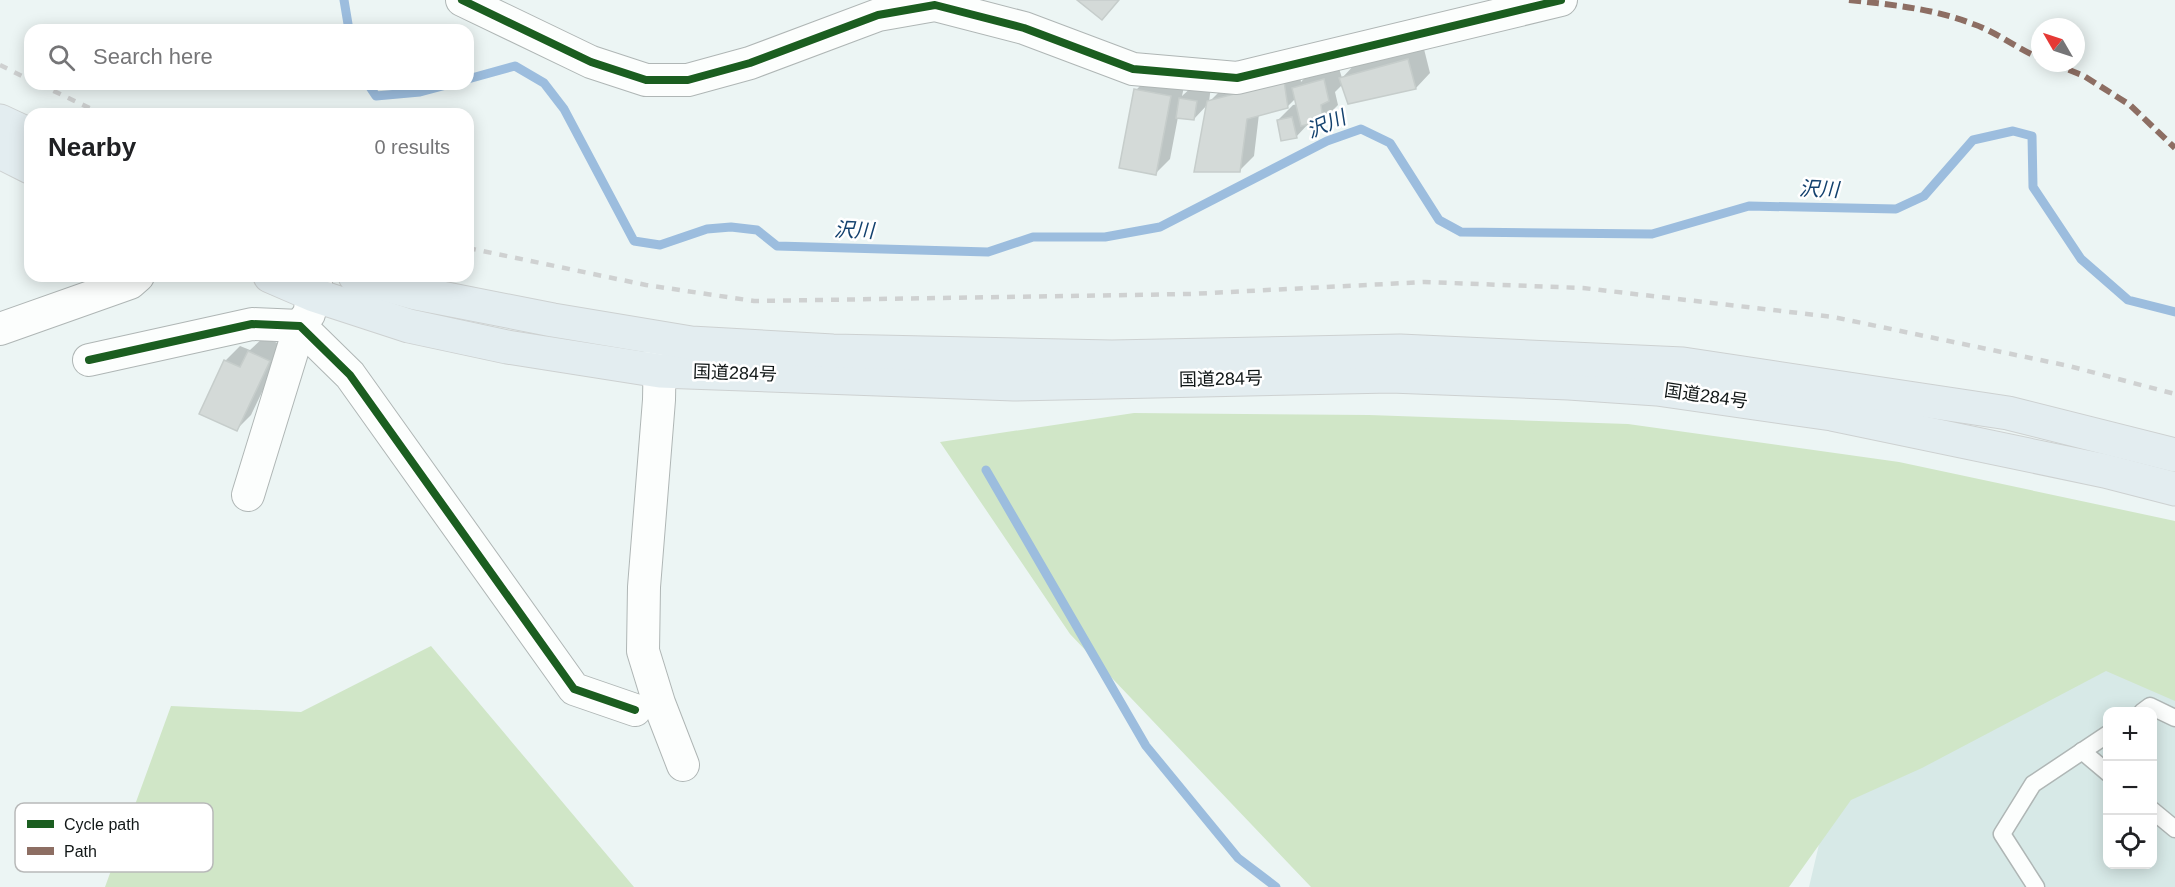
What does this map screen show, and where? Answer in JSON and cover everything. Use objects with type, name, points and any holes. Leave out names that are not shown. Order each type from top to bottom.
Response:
[{"type":"highway","points":[[0,121],[24,132]]},
{"type":"highway","points":[[0,153],[24,164]]},
{"type":"highway","name":"国道284号","points":[[300,282],[315,285],[409,326],[507,347],[660,371],[1014,384],[1391,376],[1657,389],[1832,414],[2105,471],[2175,489]]},
{"type":"highway","name":"国道284号","points":[[377,282],[416,293],[553,320],[691,343],[833,351],[1112,357],[1400,351],[1683,364],[2008,413],[2175,455]]},
{"type":"street","points":[[462,0],[591,62],[646,80],[688,80],[750,63],[878,15],[935,4],[1024,28],[1133,69],[1237,78],[1562,0]]},
{"type":"street","points":[[0,329],[131,282]]},
{"type":"street","points":[[248,495],[300,326],[309,314],[315,285]]},
{"type":"street","points":[[89,360],[252,324],[300,326],[350,375],[574,689],[635,710]]},
{"type":"street","points":[[660,338],[660,400],[644,587],[643,651],[658,703],[683,765]]},
{"type":"lane","points":[[2157,709],[2175,717]]},
{"type":"lane","points":[[2036,887],[2002,834],[2033,784],[2103,737]]},
{"type":"lane","points":[[2082,751],[2103,769]]},
{"type":"lane","points":[[2157,814],[2175,829]]},
{"type":"shaded area","points":[[2111,646],[2175,657],[2175,887],[1809,887],[1832,789]]},
{"type":"green space","points":[[1134,413],[1369,415],[1628,424],[1899,462],[2175,521],[2175,701],[2106,671],[1922,768],[1851,800],[1789,887],[1311,887],[1070,634],[940,442]]},
{"type":"green space","points":[[431,646],[634,887],[105,887],[110,872],[213,872],[213,803],[136,803],[171,706],[301,712]]},
{"type":"building","points":[[1077,0],[1119,0],[1102,20]]},
{"type":"building","points":[[1408,59],[1416,89],[1348,104],[1339,78]]},
{"type":"building","points":[[1324,79],[1329,101],[1321,105],[1323,121],[1301,126],[1292,88]]},
{"type":"building","points":[[1284,81],[1288,108],[1247,119],[1240,172],[1194,172],[1207,101]]},
{"type":"building","points":[[1134,89],[1171,96],[1156,175],[1119,168]]},
{"type":"building","points":[[1179,98],[1197,101],[1194,120],[1176,118]]},
{"type":"building","points":[[1292,117],[1297,138],[1281,141],[1277,120]]},
{"type":"building","points":[[248,351],[270,361],[237,431],[199,414],[224,360],[240,367]]},
{"type":"waterway","name":"沢川","points":[[344,0],[348,24]]},
{"type":"waterway","name":"沢川","points":[[474,77],[515,66],[544,83],[564,109],[634,241],[660,245],[707,229],[731,227],[757,230],[777,246],[988,252],[1033,237],[1105,237],[1160,227],[1327,141],[1361,129],[1390,143],[1439,220],[1461,232],[1652,234],[1749,206],[1896,209],[1924,196],[1973,140],[2013,131],[2032,136],[2033,187],[2081,259],[2128,300],[2175,312]]},
{"type":"waterway","name":"沢川","points":[[372,90],[376,96],[428,90]]},
{"type":"waterway","points":[[986,470],[1146,746],[1238,858],[1276,887]]},
{"type":"railway","points":[[0,65],[24,77]]},
{"type":"railway","points":[[52,90],[89,108]]},
{"type":"railway","points":[[474,249],[646,285],[754,301],[1190,294],[1425,282],[1583,288],[1833,317],[2069,366],[2175,394]]},
{"type":"marked path","points":[[1849,0],[1942,14],[1982,27],[2031,54]]},
{"type":"marked path","points":[[2074,72],[2130,105],[2175,148]]},
{"type":"cycle path","points":[[462,0],[591,62],[646,80],[688,80],[750,63],[878,15],[935,5],[1024,28],[1133,69],[1237,78],[1561,0]]},
{"type":"cycle path","points":[[89,360],[252,324],[300,326],[350,375],[574,689],[635,710]]}]
